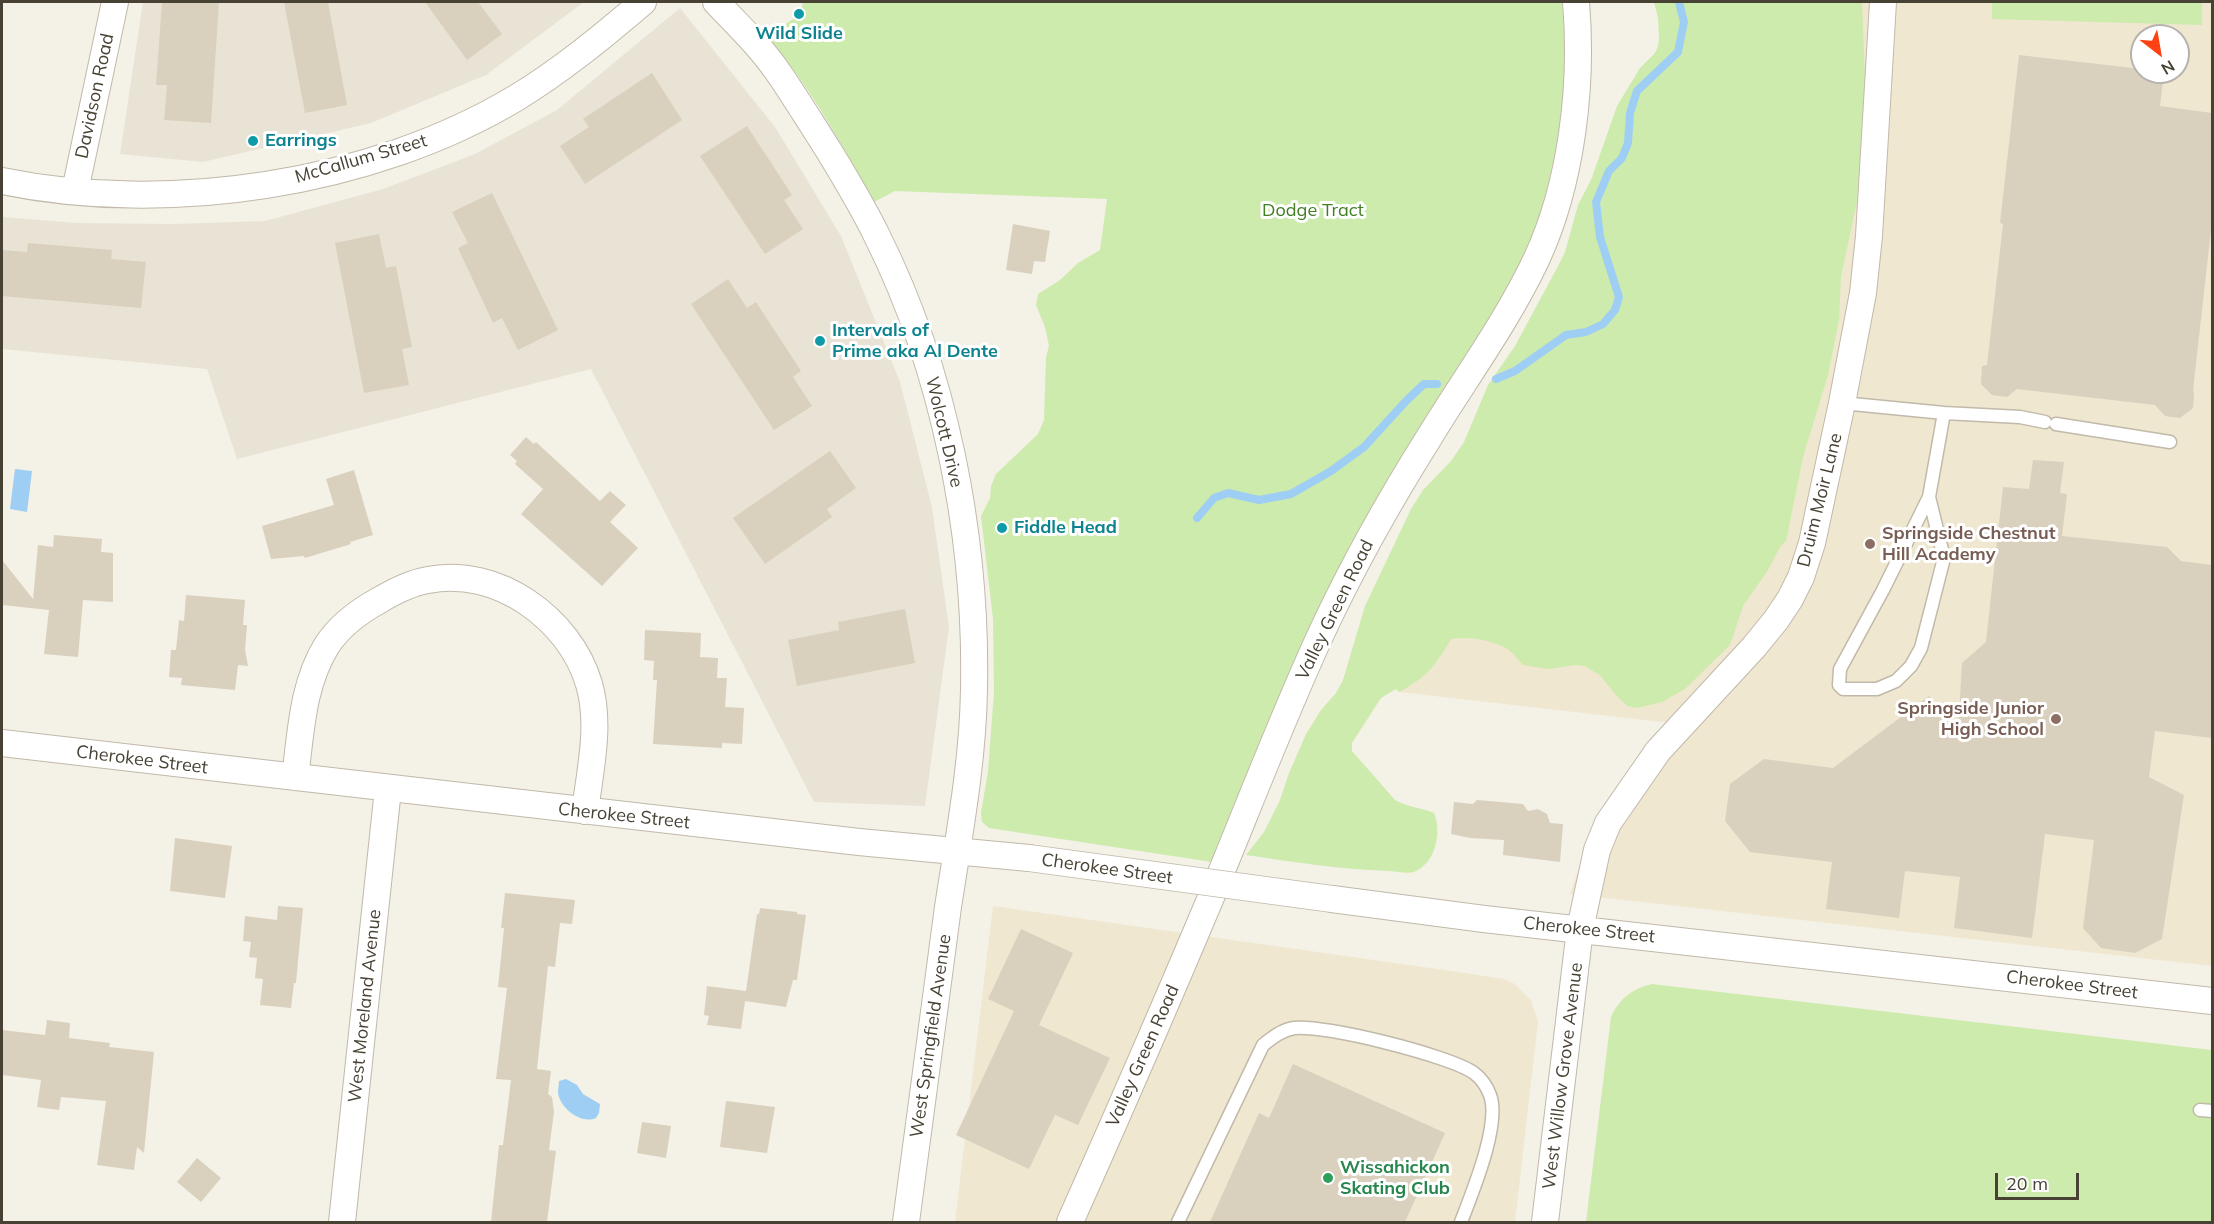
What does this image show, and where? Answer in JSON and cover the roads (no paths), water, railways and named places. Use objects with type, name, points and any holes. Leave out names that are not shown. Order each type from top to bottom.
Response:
[{"type":"street","name":"Davidson Road","points":[[75,191],[115,2]]},
{"type":"street","name":"McCallum Street","points":[[2,181],[75,191],[124,194],[181,193],[240,188],[350,166],[433,139],[516,98],[561,68],[643,2]]},
{"type":"street","name":"Wolcott Drive","points":[[716,2],[779,73],[857,199],[878,238],[897,282],[937,396],[951,453],[966,533],[973,608],[974,701],[965,797],[957,850]]},
{"type":"street","name":"Valley Green Road","points":[[1070,1222],[1167,1004],[1319,639],[1350,573],[1429,437],[1485,350],[1537,257],[1554,212],[1575,120],[1578,76],[1576,2]]},
{"type":"street","name":"Druim Moir Lane","points":[[1580,929],[1592,867],[1608,823],[1658,751],[1754,647],[1790,599],[1801,578],[1812,543],[1863,293],[1869,236],[1883,2]]},
{"type":"street","points":[[295,777],[304,701],[315,669],[327,645],[354,617],[397,590],[428,580],[463,578],[495,585],[522,598],[545,616],[566,638],[581,662],[590,685],[594,712],[585,811]]},
{"type":"street","name":"Cherokee Street","points":[[2,743],[859,842],[1029,858],[1484,919],[2212,1002]]},
{"type":"street","name":"West Moreland Avenue","points":[[342,1222],[388,789]]},
{"type":"street","name":"West Springfield Avenue","points":[[906,1222],[957,850]]},
{"type":"street","name":"West Willow Grove Avenue","points":[[1545,1222],[1580,929]]},
{"type":"lane","points":[[1842,403],[2020,417],[2170,442]]},
{"type":"lane","points":[[1929,497],[1944,558],[1921,648],[1911,666],[1896,681],[1878,689],[1844,689],[1839,685],[1840,669],[1883,591],[1929,497],[1944,412]]},
{"type":"lane","points":[[1178,1222],[1263,1045],[1276,1034],[1292,1028],[1307,1027],[1395,1045],[1449,1060],[1474,1073],[1486,1085],[1491,1098],[1493,1114],[1486,1150],[1461,1222]]},
{"type":"water","points":[[15,469],[32,471],[27,512],[10,509]]},
{"type":"water","points":[[566,1079],[577,1085],[583,1094],[600,1104],[596,1118],[579,1118],[561,1102],[558,1091],[559,1081]]},
{"type":"waterway","points":[[1496,379],[1515,371],[1566,335],[1586,332],[1603,324],[1615,310],[1619,297],[1600,237],[1596,202],[1609,171],[1622,158],[1628,143],[1630,113],[1637,91],[1678,52],[1684,22],[1679,2]]},
{"type":"waterway","points":[[1197,518],[1214,498],[1228,493],[1259,500],[1291,494],[1331,471],[1364,447],[1424,384],[1437,384]]},
{"type":"place","name":"Wild Slide","points":[[799,14]]},
{"type":"place","name":"Earrings","points":[[253,141]]},
{"type":"place","name":"Intervals of Prime aka Al Dente","points":[[820,341]]},
{"type":"place","name":"Fiddle Head","points":[[1002,528]]},
{"type":"place","name":"Springside Chestnut Hill Academy","points":[[1870,544]]},
{"type":"place","name":"Springside Junior High School","points":[[2056,719]]},
{"type":"place","name":"Wissahickon Skating Club","points":[[1328,1178]]},
{"type":"park label","name":"Dodge Tract","points":[[1313,211]]}]
